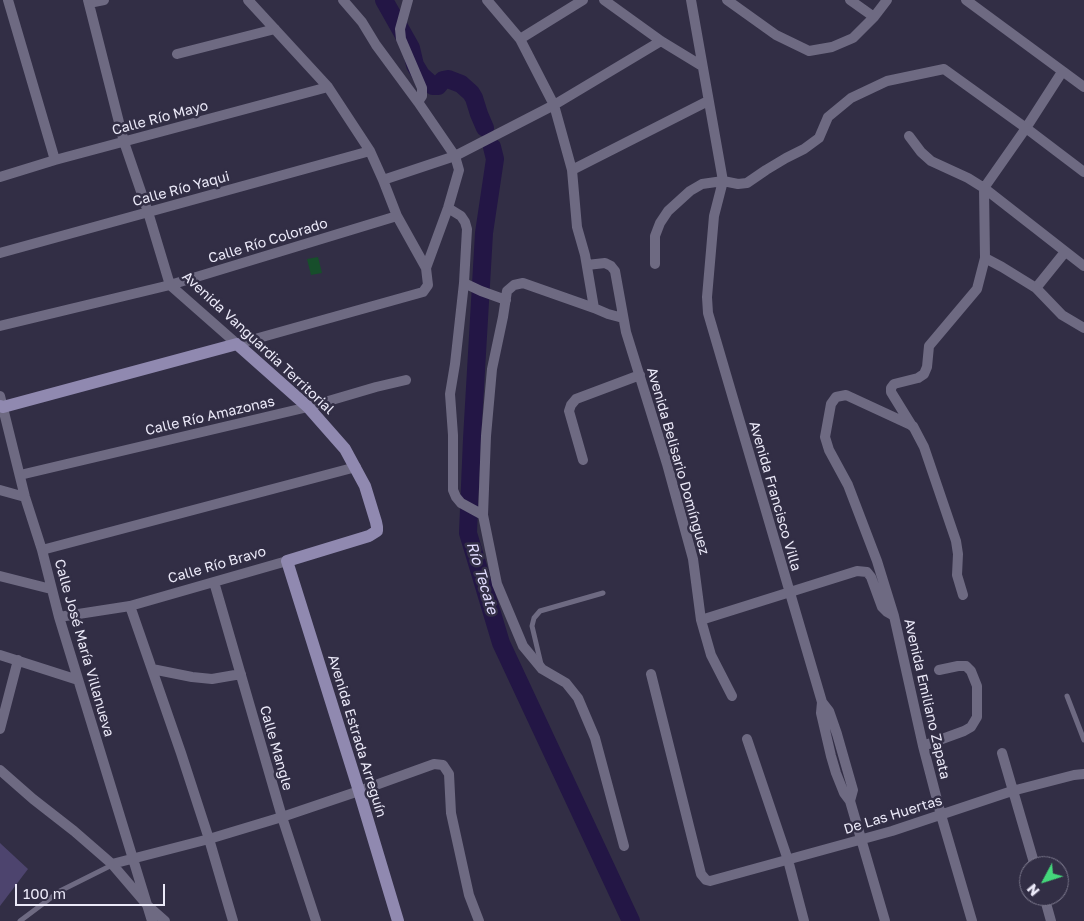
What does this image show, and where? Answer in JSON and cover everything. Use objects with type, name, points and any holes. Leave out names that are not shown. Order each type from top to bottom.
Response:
[{"type":"street","points":[[8,0],[55,160]]},
{"type":"street","points":[[89,2],[104,0]]},
{"type":"street","points":[[1,403],[237,344],[423,292],[428,285],[426,268],[397,216],[370,151],[328,87],[248,0]]},
{"type":"street","points":[[343,0],[362,22],[376,45],[455,156],[459,170],[448,208],[426,268]]},
{"type":"street","points":[[408,0],[400,29],[401,39],[422,88],[422,96],[418,102]]},
{"type":"street","points":[[487,0],[520,39],[554,105],[572,170],[576,227],[587,265],[594,308]]},
{"type":"street","points":[[520,39],[584,0]]},
{"type":"street","points":[[604,0],[661,42],[702,66]]},
{"type":"street","points":[[691,0],[723,181]]},
{"type":"street","points":[[727,0],[776,35],[809,51],[832,47],[853,38],[874,17],[887,0]]},
{"type":"street","points":[[850,0],[874,17]]},
{"type":"street","points":[[966,0],[1084,87]]},
{"type":"street","name":"Avenida Vanguardia Territorial","points":[[89,2],[124,142],[170,284],[308,407],[345,448],[365,486],[377,527]]},
{"type":"street","points":[[176,54],[275,29]]},
{"type":"street","points":[[383,180],[455,156],[554,105],[661,42]]},
{"type":"street","points":[[656,264],[655,236],[660,222],[668,211],[690,190],[702,184],[723,181],[738,184],[747,183],[819,138],[828,117],[851,98],[887,81],[944,69],[1084,172]]},
{"type":"street","points":[[963,594],[957,575],[958,554],[956,541],[924,447],[913,426],[890,392],[894,384],[918,378],[924,374],[927,367],[929,346],[977,289],[985,258],[984,188],[1062,72]]},
{"type":"street","name":"Calle Río Mayo","points":[[0,177],[55,160],[328,87]]},
{"type":"street","points":[[572,170],[708,101]]},
{"type":"street","points":[[909,136],[921,152],[931,161],[968,178],[984,188],[1084,266]]},
{"type":"street","name":"Calle Río Yaqui","points":[[0,253],[370,151]]},
{"type":"street","name":"Avenida Francisco Villa","points":[[723,181],[714,216],[707,297],[708,313],[822,702],[829,711],[840,743],[853,790],[850,801],[885,921]]},
{"type":"street","points":[[448,208],[461,216],[467,229],[464,283],[450,394],[453,436],[453,490],[456,497],[462,503],[483,515]]},
{"type":"street","name":"Calle Río Colorado","points":[[0,326],[170,284],[397,216]]},
{"type":"street","points":[[1036,288],[1064,252]]},
{"type":"street","points":[[985,258],[1036,288],[1062,315],[1084,328]]},
{"type":"street","name":"Avenida Belisario Domínguez","points":[[587,265],[605,263],[615,271],[626,332],[668,464],[693,559],[701,620],[711,655],[732,696]]},
{"type":"street","points":[[464,283],[506,300]]},
{"type":"street","points":[[623,318],[523,283],[514,285],[508,291],[492,368],[486,436],[483,515],[497,584],[522,646],[542,669],[566,683],[578,698],[595,738],[624,846]]},
{"type":"street","points":[[583,460],[569,411],[570,405],[576,399],[640,375]]},
{"type":"street","name":"Calle Río Amazonas","points":[[20,475],[308,407],[406,380]]},
{"type":"street","name":"Avenida Emiliano Zapata","points":[[913,426],[846,395],[836,396],[831,404],[825,437],[829,450],[848,485],[877,562],[894,616],[940,815],[972,921]]},
{"type":"street","name":"Calle José María Villanueva","points":[[1,403],[59,617],[152,921]]},
{"type":"street","points":[[42,550],[356,467]]},
{"type":"street","points":[[0,490],[25,497]]},
{"type":"street","name":"Calle Río Bravo","points":[[59,617],[130,606],[369,536],[376,531],[377,527]]},
{"type":"street","name":"Avenida Estrada Arreguín","points":[[287,560],[398,921]]},
{"type":"street","points":[[701,620],[857,572],[867,572],[872,577],[882,608],[894,616]]},
{"type":"street","points":[[0,576],[51,589]]},
{"type":"street","name":"Calle Mangle","points":[[214,582],[282,817],[316,921]]},
{"type":"street","points":[[130,606],[209,839],[233,921]]},
{"type":"street","points":[[0,655],[78,680]]},
{"type":"street","points":[[0,729],[18,660]]},
{"type":"street","points":[[923,746],[964,731],[971,727],[977,717],[977,686],[971,671],[966,666],[939,670]]},
{"type":"street","points":[[152,669],[212,679],[241,674]]},
{"type":"street","name":"De Las Huertas","points":[[651,674],[701,874],[706,880],[710,881],[892,831],[1012,792],[1084,774]]},
{"type":"street","points":[[748,739],[788,860],[804,921]]},
{"type":"street","points":[[1002,753],[1031,856]]},
{"type":"street","points":[[112,864],[209,839],[282,817],[434,764],[443,766],[449,774],[451,812],[469,895],[478,921]]},
{"type":"street","points":[[0,770],[112,864],[148,906],[165,921]]},
{"type":"street","points":[[1047,906],[1051,921]]},
{"type":"lane","points":[[542,669],[532,626],[534,618],[540,611],[603,593]]},
{"type":"lane","points":[[1067,696],[1084,740]]},
{"type":"lane","points":[[20,921],[60,891],[112,864]]},
{"type":"shaded area","points":[[0,843],[28,869],[0,906]]},
{"type":"building","points":[[318,257],[322,273],[311,275],[307,259]]},
{"type":"waterway","name":"Río Tecate","points":[[384,0],[411,48],[415,65],[421,75],[433,86],[438,86],[443,80],[448,79],[461,84],[474,98],[485,128]]},
{"type":"waterway","name":"Río Tecate","points":[[492,147],[495,159],[484,233],[468,533],[501,643],[631,921]]}]
